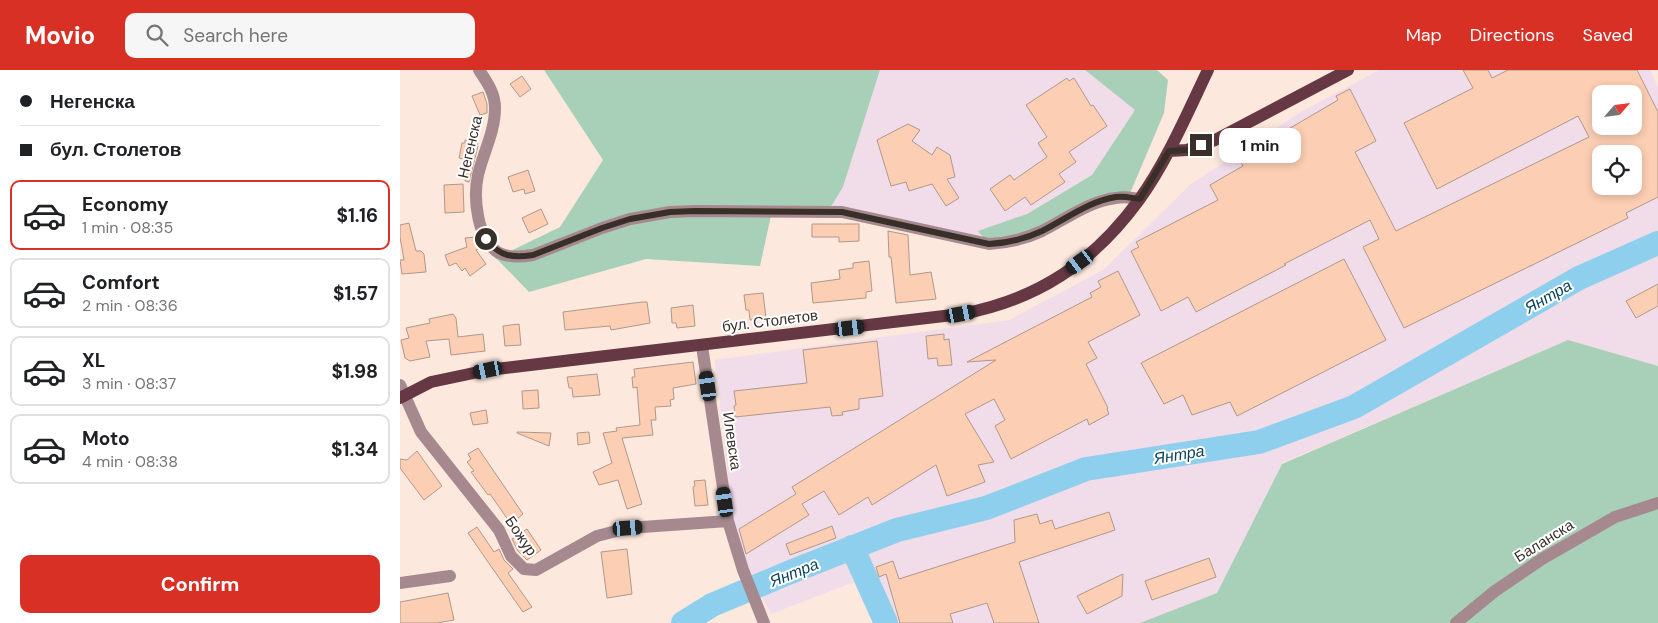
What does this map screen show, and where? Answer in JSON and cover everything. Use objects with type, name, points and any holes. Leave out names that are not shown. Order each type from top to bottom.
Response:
[{"type":"main road","name":"бул. Столетов","points":[[401,393],[430,382],[488,370],[952,315],[989,309],[1014,300],[1056,279],[1080,262],[1098,248],[1120,224],[1140,199],[1169,151],[1208,70]]},
{"type":"main road","points":[[1169,151],[1187,150],[1215,140],[1348,70]]},
{"type":"street","name":"Негенска","points":[[479,70],[492,91],[495,118],[478,176],[477,210],[486,239],[501,254],[510,256],[533,255],[602,228],[650,214],[670,212],[842,212],[989,244],[1004,243],[1040,232],[1081,209],[1105,200],[1119,197],[1140,199]]},
{"type":"street","name":"Илевска","points":[[702,346],[728,521],[743,570],[764,623]]},
{"type":"street","name":"Божур","points":[[401,393],[421,432],[499,530],[512,556],[524,569],[536,570],[597,536],[620,530],[728,521]]},
{"type":"street","name":"Баланска","points":[[1456,623],[1495,591],[1542,559],[1615,517],[1658,503]]},
{"type":"street","points":[[400,583],[450,576]]},
{"type":"shaded area","points":[[880,70],[1085,70],[1135,110],[1092,175],[1027,214],[979,231],[989,244],[824,212],[832,205],[843,187]]},
{"type":"shaded area","points":[[1379,70],[1650,70],[1658,87],[1658,366],[1568,340],[1282,463],[1217,593],[1140,623],[873,623],[854,582],[771,614],[751,577],[730,519],[728,474],[715,360],[1009,320],[1103,270],[1191,184],[1301,112]]},
{"type":"green space","points":[[544,70],[880,70],[843,187],[832,205],[824,212],[772,211],[760,266],[646,259],[529,292],[496,258],[560,227],[603,160]]},
{"type":"green space","points":[[1085,70],[1157,70],[1168,80],[1164,113],[1128,198],[1119,197],[1040,232],[989,244],[978,231],[1027,214],[1092,175],[1135,110]]},
{"type":"green space","points":[[1568,340],[1658,366],[1658,623],[1140,623],[1217,593],[1282,464]]},
{"type":"building","points":[[1463,70],[1488,70],[1492,78],[1508,70],[1637,70],[1658,112],[1658,197],[1626,213],[1628,218],[1404,328],[1363,247],[1379,239],[1370,220],[1196,312],[1188,297],[1161,311],[1131,251],[1139,247],[1136,242],[1218,200],[1210,185],[1243,166],[1239,158],[1338,100],[1336,96],[1350,89],[1376,141],[1355,152],[1396,231],[1589,137],[1578,116],[1437,189],[1404,123],[1473,88]]},
{"type":"building","points":[[522,76],[531,89],[520,97],[510,84]]},
{"type":"building","points":[[1067,78],[1069,81],[1074,78],[1091,106],[1093,105],[1107,126],[1069,152],[1076,162],[1059,174],[1065,182],[1031,205],[1025,197],[1005,211],[990,189],[1010,175],[1014,180],[1047,157],[1038,143],[1047,137],[1026,105]]},
{"type":"building","points":[[483,92],[487,104],[487,113],[480,115],[472,96]]},
{"type":"building","points":[[908,124],[920,130],[912,141],[932,155],[937,147],[950,155],[955,177],[947,179],[959,198],[946,206],[932,184],[909,191],[906,182],[891,186],[877,140]]},
{"type":"building","points":[[465,140],[478,143],[469,182],[465,181],[467,160],[459,158],[462,143],[465,143]]},
{"type":"building","points":[[528,170],[535,191],[525,194],[524,189],[513,192],[508,177]]},
{"type":"building","points":[[463,184],[464,212],[445,213],[444,185]]},
{"type":"building","points":[[541,209],[548,224],[529,233],[522,218]]},
{"type":"building","points":[[409,223],[416,251],[421,251],[424,254],[426,272],[402,274],[400,260],[404,260],[400,225]]},
{"type":"building","points":[[812,224],[859,224],[859,241],[839,242],[839,237],[812,237]]},
{"type":"building","points":[[888,231],[908,235],[910,275],[931,272],[936,299],[896,303],[891,257],[889,257]]},
{"type":"building","points":[[476,237],[481,248],[476,250],[486,264],[470,276],[465,268],[462,271],[456,263],[449,266],[445,255],[467,247],[465,238]]},
{"type":"building","points":[[1344,259],[1386,340],[1237,416],[1230,402],[1192,415],[1183,395],[1164,404],[1141,363]]},
{"type":"building","points":[[869,261],[872,291],[866,292],[866,298],[813,303],[811,283],[840,279],[839,270],[853,268],[853,263]]},
{"type":"building","points":[[1118,271],[1140,315],[1088,342],[1097,358],[1086,364],[1108,408],[1109,414],[1089,425],[1087,419],[1011,459],[995,426],[1005,420],[994,399],[965,414],[994,462],[978,465],[985,482],[947,496],[936,465],[872,505],[868,497],[839,515],[824,491],[802,504],[809,515],[746,554],[739,529],[796,494],[792,487],[996,360],[967,362],[1092,297],[1090,293],[1101,287],[1098,281]]},
{"type":"building","points":[[1658,284],[1658,306],[1636,318],[1626,301]]},
{"type":"building","points":[[763,293],[766,318],[750,320],[749,310],[746,310],[744,295]]},
{"type":"building","points":[[647,302],[650,323],[611,330],[610,326],[565,330],[563,312]]},
{"type":"building","points":[[693,305],[695,326],[677,328],[676,323],[672,323],[671,308]]},
{"type":"building","points":[[453,314],[456,318],[458,337],[483,334],[485,351],[451,355],[449,339],[426,341],[430,357],[410,361],[405,358],[401,340],[409,338],[406,328],[430,323],[429,319]]},
{"type":"building","points":[[519,324],[521,345],[505,346],[503,326]]},
{"type":"building","points":[[944,334],[944,340],[949,339],[952,365],[938,366],[937,358],[928,359],[926,336]]},
{"type":"building","points":[[877,341],[883,396],[859,399],[859,409],[842,412],[843,415],[832,416],[830,407],[735,417],[734,391],[807,383],[803,350]]},
{"type":"building","points":[[693,362],[696,384],[673,388],[674,399],[670,400],[671,406],[655,407],[656,420],[651,420],[653,435],[622,438],[642,504],[627,509],[618,480],[599,485],[593,472],[612,463],[603,433],[617,431],[616,428],[640,425],[637,387],[633,388],[632,377],[635,377],[634,369]]},
{"type":"building","points":[[597,374],[600,395],[573,397],[572,388],[569,388],[567,377]]},
{"type":"building","points":[[538,390],[539,408],[523,409],[522,391]]},
{"type":"building","points":[[486,410],[488,423],[473,425],[470,413]]},
{"type":"building","points":[[589,432],[590,443],[578,445],[577,433]]},
{"type":"building","points":[[517,433],[551,433],[549,446]]},
{"type":"building","points":[[478,448],[523,514],[511,524],[490,494],[488,495],[471,472],[474,471],[467,462],[471,459],[468,454]]},
{"type":"building","points":[[417,451],[442,486],[424,500],[400,468],[400,459],[407,460]]},
{"type":"building","points":[[705,480],[708,505],[695,506],[694,481]]},
{"type":"building","points":[[1109,512],[1115,530],[1019,562],[1039,623],[994,623],[987,603],[950,614],[953,623],[900,623],[886,574],[879,577],[876,567],[893,561],[899,579],[1015,542],[1014,520],[1037,514],[1040,524],[1052,520],[1055,529]]},
{"type":"building","points":[[832,526],[836,538],[790,555],[786,544]]},
{"type":"building","points":[[477,527],[494,552],[499,549],[504,560],[513,569],[508,573],[532,607],[523,612],[468,533]]},
{"type":"building","points":[[527,529],[541,550],[527,560],[518,551],[512,539]]},
{"type":"building","points":[[627,549],[632,594],[607,598],[601,552]]},
{"type":"building","points":[[1209,558],[1216,577],[1152,600],[1145,581]]},
{"type":"building","points":[[1123,574],[1122,596],[1087,614],[1077,596]]},
{"type":"building","points":[[448,593],[454,620],[437,623],[400,623],[400,602]]},
{"type":"waterway","name":"Янтра","points":[[683,623],[712,605],[897,530],[986,508],[1086,469],[1259,442],[1354,407],[1579,278],[1658,243]]},
{"type":"waterway","points":[[852,547],[886,623]]},
{"type":"route","points":[[486,239],[501,254],[522,257],[533,255],[602,228],[650,214],[695,211],[814,211],[842,212],[989,244],[1004,243],[1040,232],[1081,209],[1105,200],[1119,197],[1140,199],[1169,151],[1187,150],[1201,145]]}]
